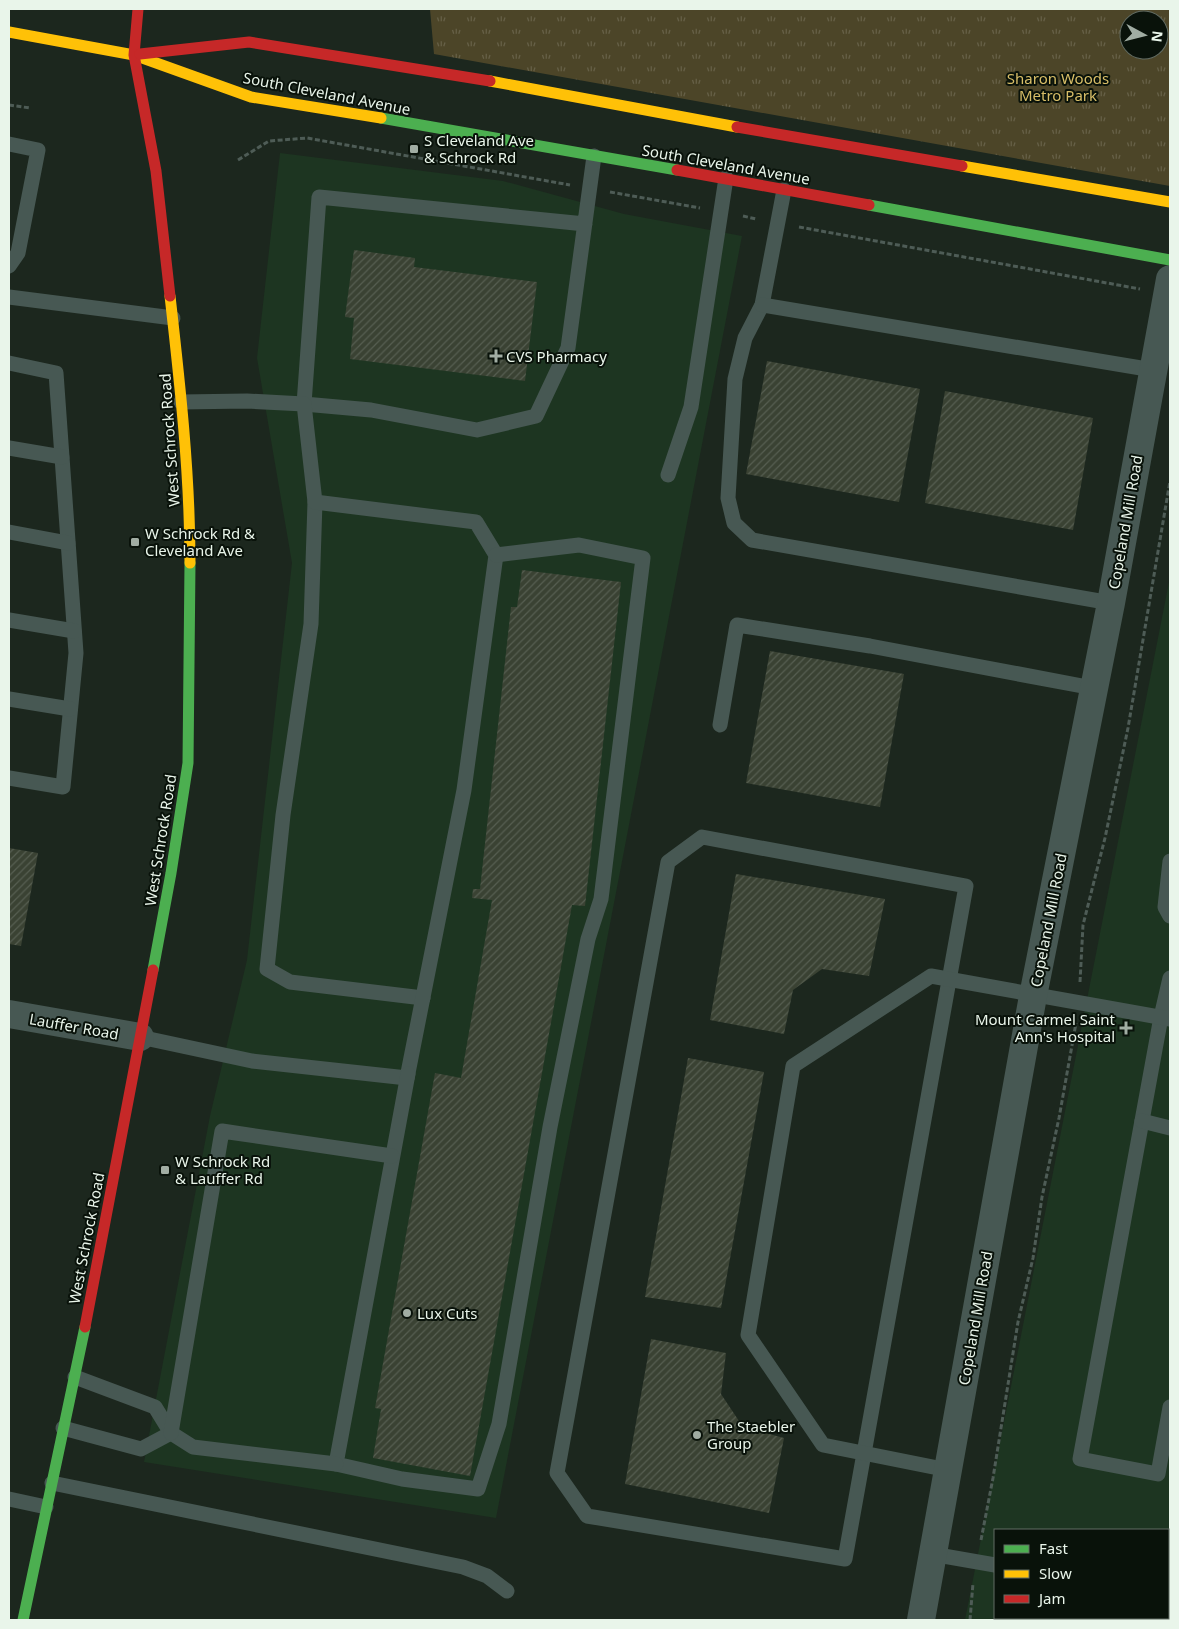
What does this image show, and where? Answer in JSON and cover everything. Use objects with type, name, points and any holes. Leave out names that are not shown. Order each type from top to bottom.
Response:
[{"type":"main road","name":"West Schrock Road","points":[[23,1620],[75,1377],[171,873],[188,763],[190,526],[182,402],[156,170],[134,55],[138,9]]},
{"type":"main road","points":[[9,32],[134,55],[249,42],[502,83],[790,136],[1170,202]]},
{"type":"main road","name":"South Cleveland Avenue","points":[[134,55],[252,98],[504,138],[594,156],[1044,235],[1170,260]]},
{"type":"street","name":"Copeland Mill Road","points":[[920,1620],[1033,996],[1111,602],[1170,279]]},
{"type":"street","name":"Lauffer Road","points":[[9,1014],[140,1037]]},
{"type":"lane","points":[[9,144],[38,150],[18,253],[9,266]]},
{"type":"lane","points":[[182,402],[247,401],[371,410],[477,430],[536,416],[568,348],[594,156]]},
{"type":"lane","points":[[668,475],[691,407],[726,178]]},
{"type":"lane","points":[[784,190],[762,305],[745,338],[736,379],[728,498],[734,523],[752,540],[1111,602]]},
{"type":"lane","points":[[423,998],[290,982],[267,969],[283,815],[311,624],[315,502],[304,404],[319,197],[584,224]]},
{"type":"lane","points":[[9,297],[173,318]]},
{"type":"lane","points":[[762,305],[1153,370]]},
{"type":"lane","points":[[9,363],[56,373],[76,653],[63,787],[9,778]]},
{"type":"lane","points":[[9,448],[62,457]]},
{"type":"lane","points":[[315,502],[476,522],[496,555],[464,790],[392,1156],[336,1464]]},
{"type":"lane","points":[[9,532],[68,543]]},
{"type":"lane","points":[[75,1377],[155,1407],[171,1433],[193,1447],[336,1464],[402,1479],[478,1489],[499,1424],[550,1126],[588,939],[601,899],[643,558],[579,545],[496,555]]},
{"type":"lane","points":[[9,620],[74,631]]},
{"type":"lane","points":[[720,725],[737,624],[870,646],[1093,688]]},
{"type":"lane","points":[[9,699],[70,709]]},
{"type":"lane","points":[[702,836],[966,886],[865,1453],[845,1559],[587,1516],[557,1473],[668,862],[702,836]]},
{"type":"lane","points":[[1170,860],[1165,907],[1170,916]]},
{"type":"lane","points":[[948,1470],[823,1445],[748,1335],[793,1066],[932,976],[1033,996],[1166,1018]]},
{"type":"lane","points":[[1170,978],[1166,1018],[1142,1121],[1080,1460],[1158,1474],[1170,1407]]},
{"type":"lane","points":[[140,1037],[252,1062],[407,1078],[408,1074]]},
{"type":"lane","points":[[1142,1121],[1170,1128]]},
{"type":"lane","points":[[171,1433],[222,1131],[392,1156]]},
{"type":"lane","points":[[63,1428],[141,1449],[171,1433]]},
{"type":"lane","points":[[52,1482],[463,1567],[487,1576],[507,1591]]},
{"type":"lane","points":[[9,1499],[46,1507]]},
{"type":"lane","points":[[932,1554],[994,1565]]},
{"type":"path","points":[[9,105],[30,108]]},
{"type":"path","points":[[970,1620],[976,1562],[993,1478],[1018,1322],[1033,1258],[1042,1198],[1059,1118],[1079,1004],[1083,925],[1105,838],[1128,728],[1170,481]]},
{"type":"shaded area","points":[[280,153],[503,181],[624,214],[742,236],[496,1518],[144,1462],[210,1116],[247,960],[292,563],[257,358]]},
{"type":"shaded area","name":"Mount Carmel Saint Ann's Hospital","points":[[1170,577],[1170,1620],[965,1620]]},
{"type":"green space","name":"Sharon Woods Metro Park","points":[[430,9],[1170,9],[1170,186],[434,54]]},
{"type":"building","name":"CVS Pharmacy","points":[[354,250],[415,258],[414,267],[537,282],[525,381],[350,359],[354,318],[345,317]]},
{"type":"building","points":[[767,361],[920,389],[899,502],[746,474]]},
{"type":"building","points":[[945,391],[1093,418],[1073,530],[925,503]]},
{"type":"building","points":[[522,570],[621,582],[585,906],[572,905],[470,1476],[373,1458],[381,1409],[375,1408],[435,1073],[461,1078],[492,900],[472,898],[473,889],[480,889],[511,607],[517,607]]},
{"type":"building","points":[[770,651],[904,674],[880,807],[746,783]]},
{"type":"building","points":[[9,848],[38,853],[21,946],[9,944]]},
{"type":"building","points":[[736,874],[885,899],[869,976],[822,969],[793,990],[784,1034],[710,1020]]},
{"type":"building","points":[[688,1058],[764,1072],[721,1308],[645,1297]]},
{"type":"building","points":[[651,1339],[726,1353],[721,1394],[743,1427],[784,1438],[769,1513],[625,1484]]},
{"type":"traffic: fast","points":[[381,118],[677,170]]},
{"type":"traffic: fast","points":[[869,205],[1170,260]]},
{"type":"traffic: fast","points":[[153,970],[171,873],[188,763],[190,563]]},
{"type":"traffic: fast","points":[[23,1620],[85,1327]]},
{"type":"traffic: slow","points":[[9,32],[134,55],[251,97],[381,118]]},
{"type":"traffic: slow","points":[[490,81],[737,127]]},
{"type":"traffic: slow","points":[[962,166],[1170,202]]},
{"type":"traffic: slow","points":[[170,296],[181,396],[190,530],[190,563]]},
{"type":"traffic: jam","points":[[138,9],[134,55],[156,171],[170,296]]},
{"type":"traffic: jam","points":[[140,54],[249,42],[490,81]]},
{"type":"traffic: jam","points":[[737,127],[962,166]]},
{"type":"traffic: jam","points":[[677,170],[869,205]]},
{"type":"traffic: jam","points":[[85,1327],[153,970]]},
{"type":"place","name":"S Cleveland Ave & Schrock Rd","points":[[414,149]]},
{"type":"place","name":"CVS Pharmacy","points":[[496,356]]},
{"type":"place","name":"W Schrock Rd & Cleveland Ave","points":[[135,542]]},
{"type":"place","name":"Mount Carmel Saint Ann's Hospital","points":[[1126,1028]]},
{"type":"place","name":"W Schrock Rd & Lauffer Rd","points":[[165,1170]]},
{"type":"place","name":"Lux Cuts","points":[[407,1313]]},
{"type":"place","name":"The Staebler Group","points":[[697,1435]]}]
